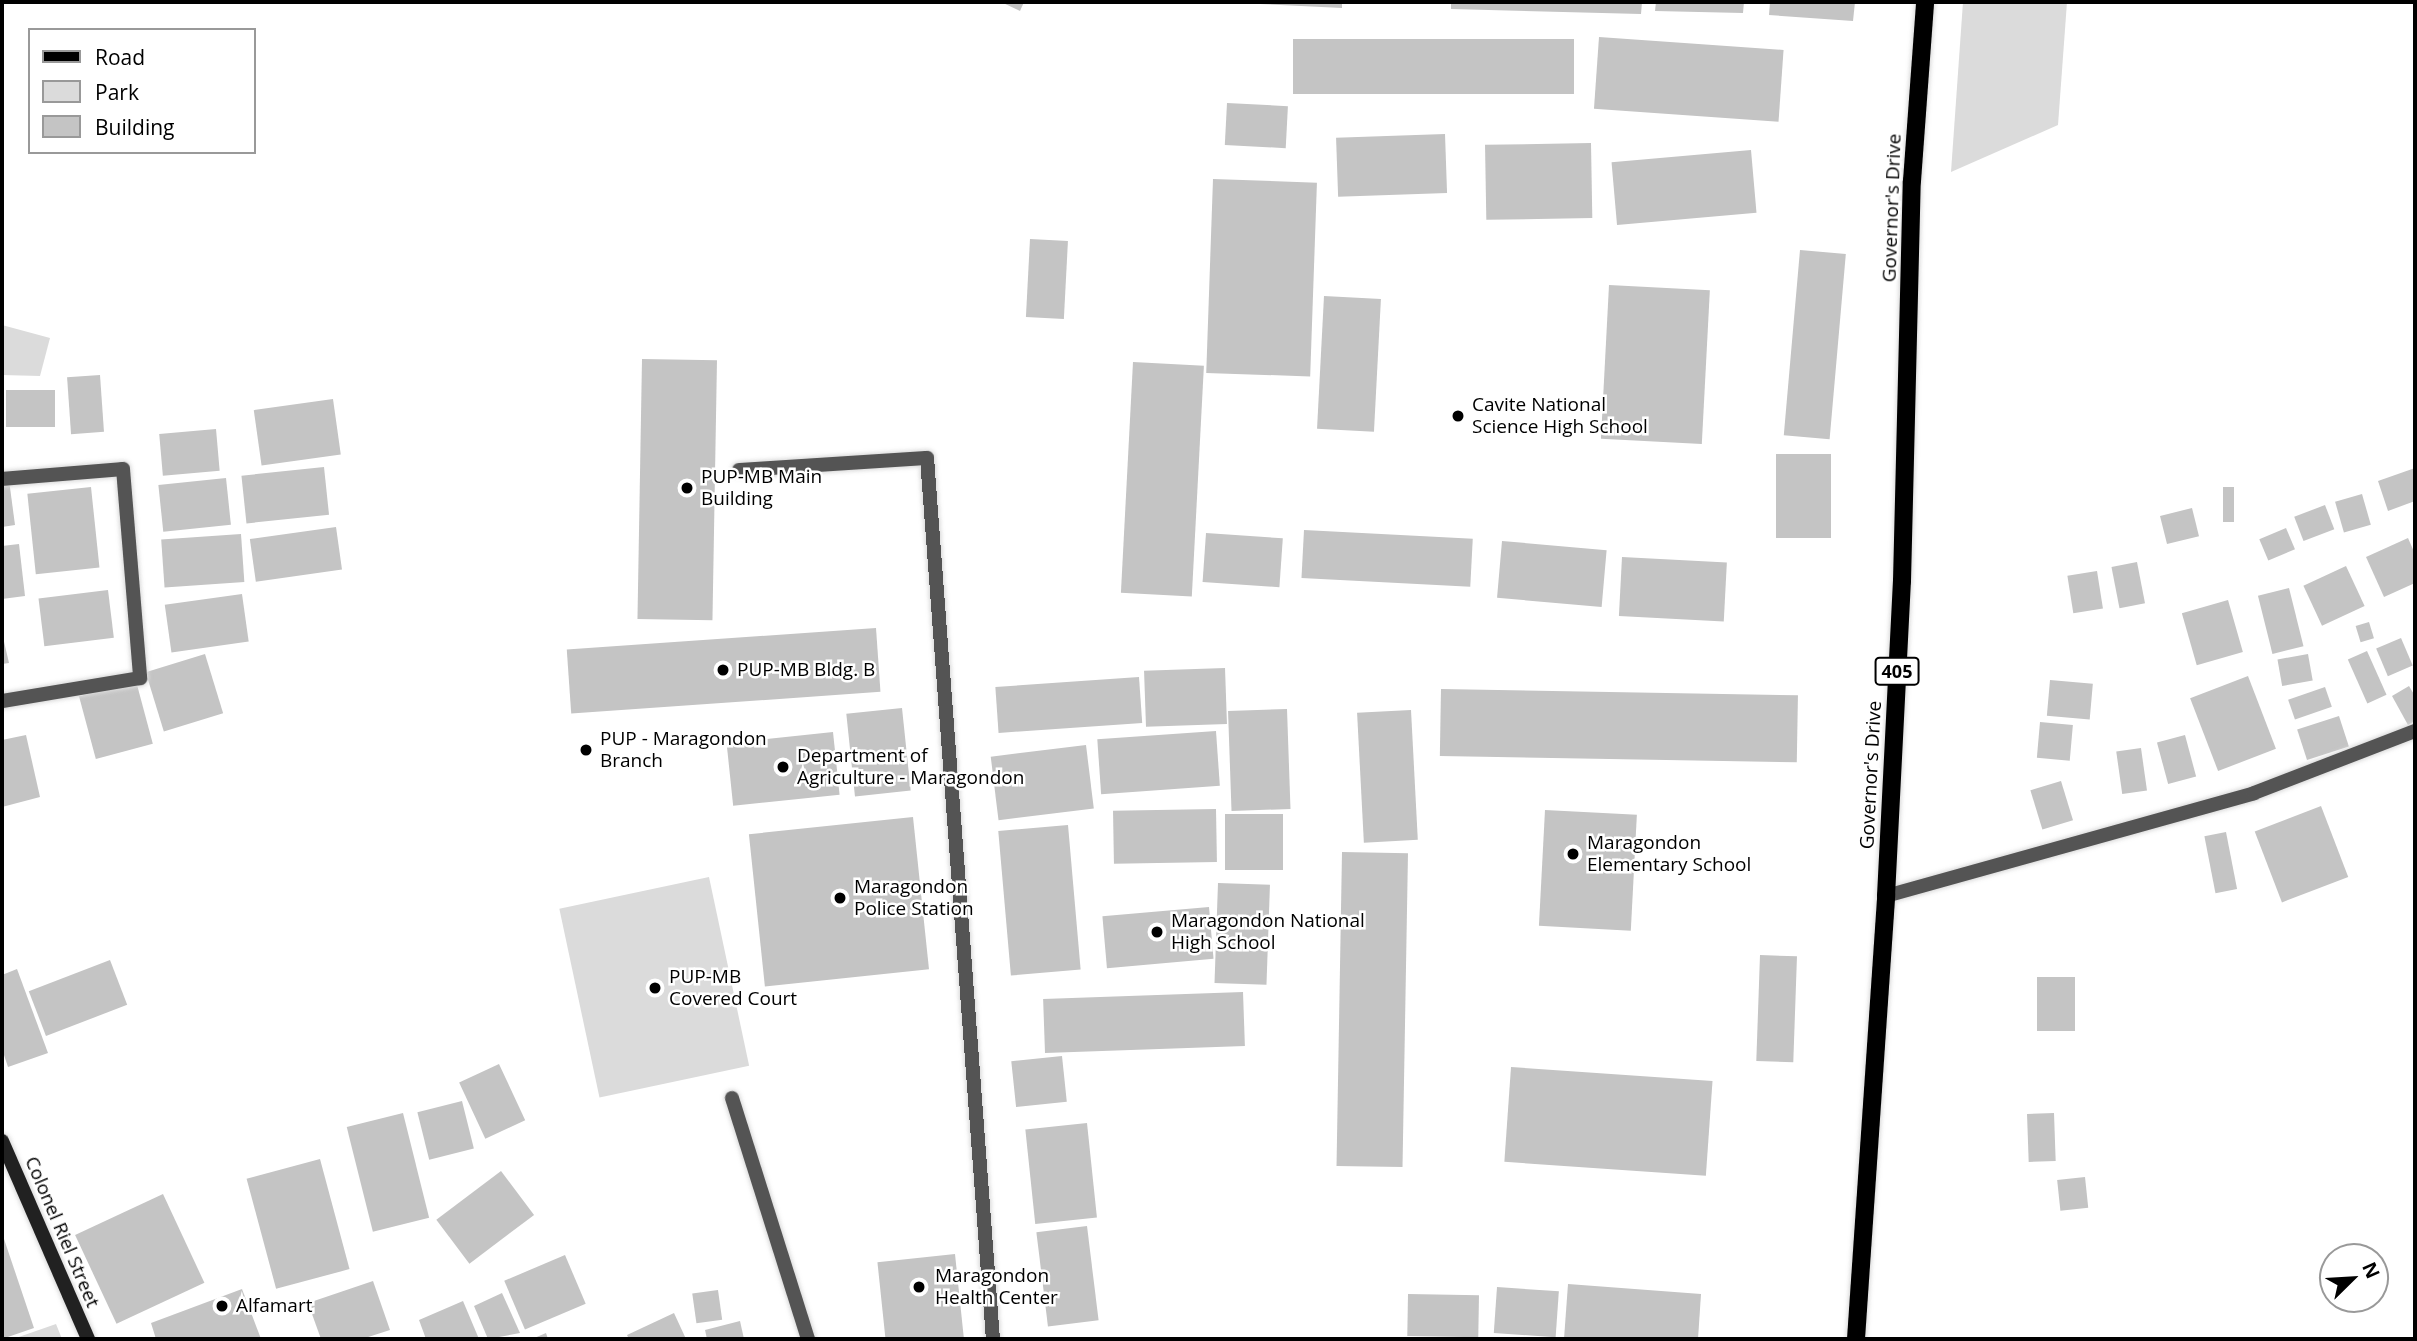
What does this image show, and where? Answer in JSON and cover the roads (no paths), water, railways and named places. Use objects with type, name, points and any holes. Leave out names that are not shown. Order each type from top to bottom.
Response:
[{"type":"main road","name":"Governor's Drive","points":[[1856,1339],[1886,896],[1902,581],[1912,181],[1925,2]]},
{"type":"street","points":[[739,470],[928,458],[993,1339]]},
{"type":"street","points":[[2,479],[123,469],[140,678],[2,701]]},
{"type":"street","points":[[1886,896],[2254,793],[2415,732]]},
{"type":"street","points":[[732,1098],[808,1339]]},
{"type":"street","name":"Colonel Riel Street","points":[[2,1141],[88,1339]]},
{"type":"place","name":"Cavite National Science High School","points":[[1458,416]]},
{"type":"place","name":"PUP-MB Main Building","points":[[687,488]]},
{"type":"place","name":"PUP-MB Bldg. B","points":[[723,670]]},
{"type":"place","name":"PUP - Maragondon Branch","points":[[586,750]]},
{"type":"place","name":"Department of Agriculture - Maragondon","points":[[783,767]]},
{"type":"place","name":"Maragondon Elementary School","points":[[1573,854]]},
{"type":"place","name":"Maragondon Police Station","points":[[840,898]]},
{"type":"place","name":"Maragondon National High School","points":[[1157,932]]},
{"type":"place","name":"PUP-MB Covered Court","points":[[655,988]]},
{"type":"place","name":"Maragondon Health Center","points":[[919,1287]]},
{"type":"place","name":"Alfamart","points":[[222,1306]]}]
